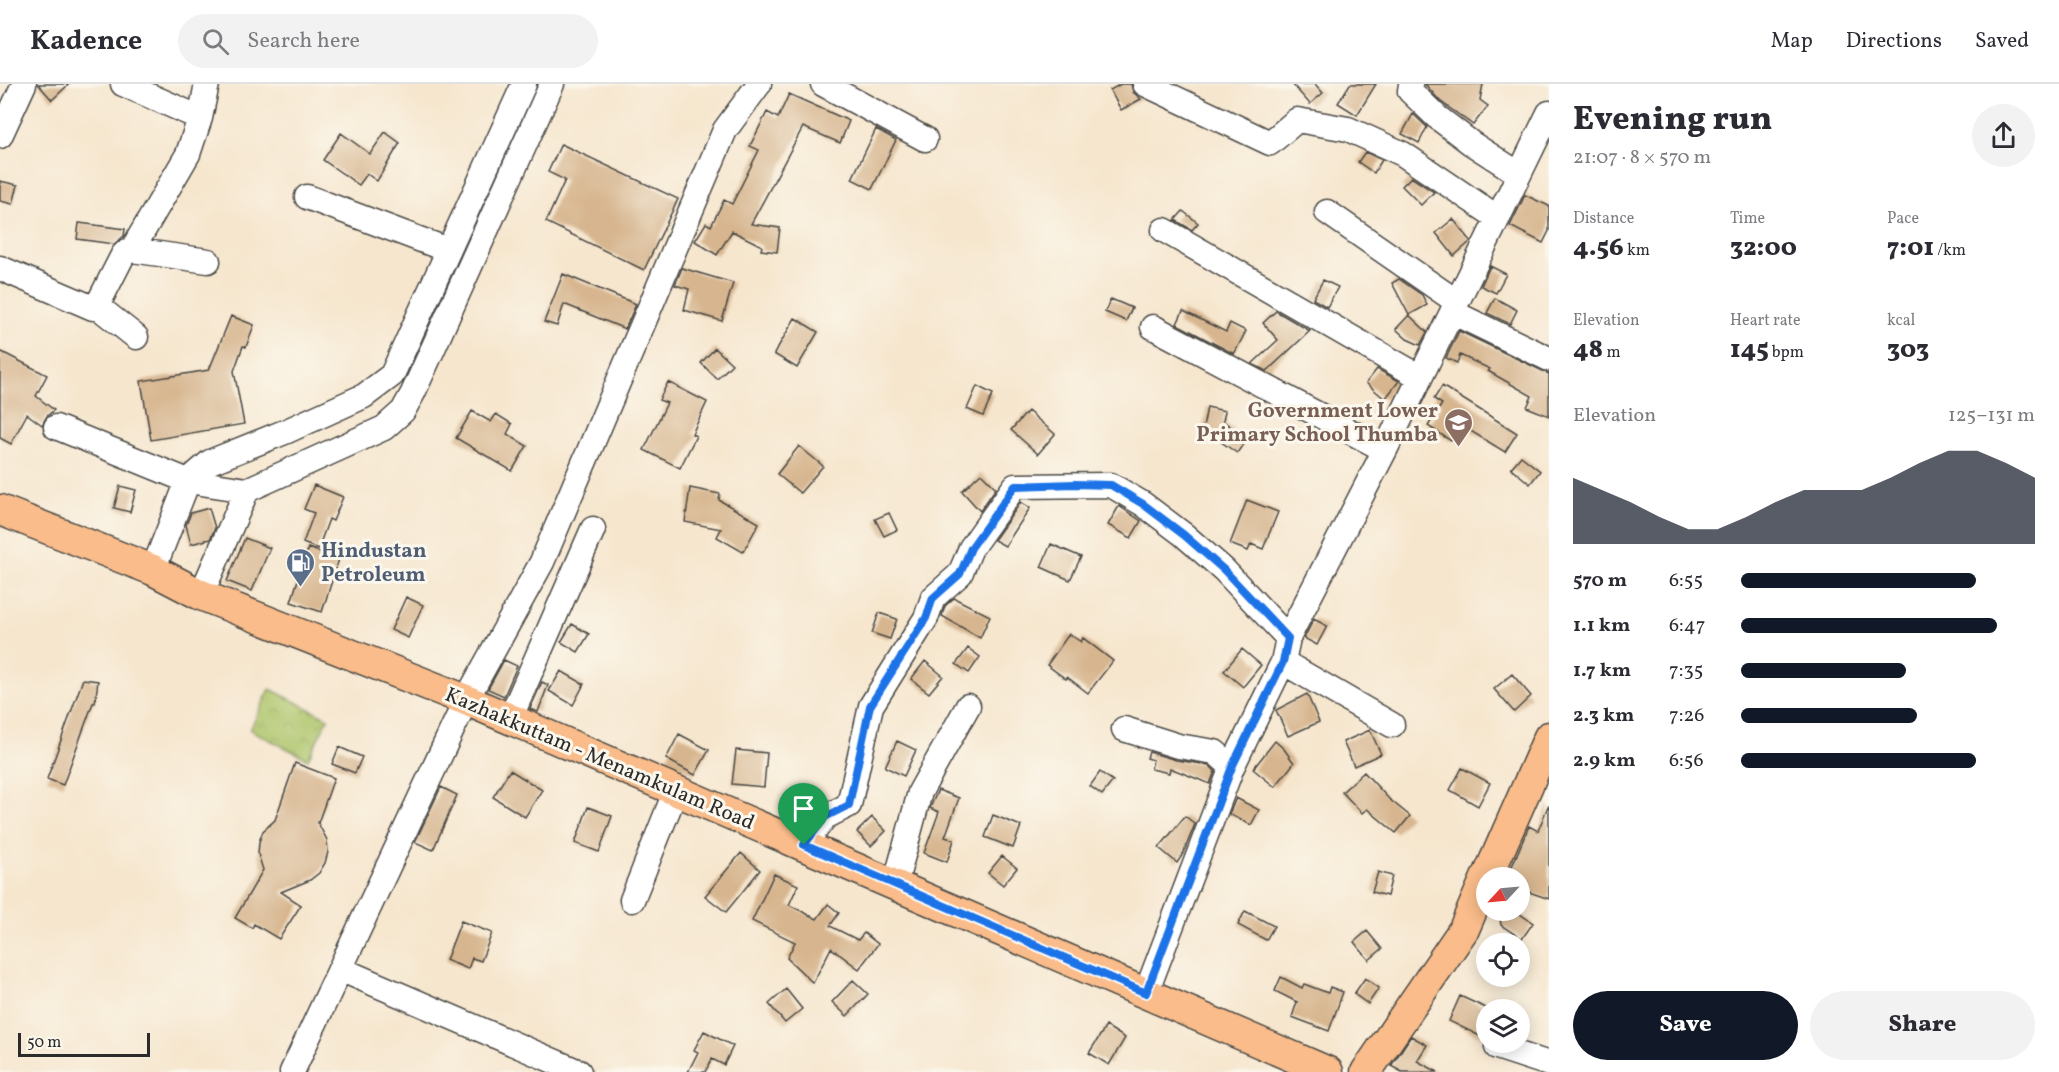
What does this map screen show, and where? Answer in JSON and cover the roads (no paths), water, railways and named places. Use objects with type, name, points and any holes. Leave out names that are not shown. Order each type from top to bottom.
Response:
[{"type":"main road","name":"Kazhakkuttam - Menamkulam Road","points":[[0,510],[153,570],[201,595],[510,718],[1328,1072]]},
{"type":"main road","points":[[1492,867],[1549,737]]},
{"type":"main road","points":[[1366,1072],[1464,929],[1476,902]]},
{"type":"street","points":[[0,136],[24,84]]},
{"type":"street","points":[[123,84],[200,118]]},
{"type":"street","points":[[132,250],[188,154],[200,118],[207,84]]},
{"type":"street","points":[[153,570],[188,481],[210,462],[287,431],[364,396],[392,375],[524,84]]},
{"type":"street","points":[[56,427],[188,481],[247,490],[384,428],[403,411],[413,393],[552,84]]},
{"type":"street","points":[[292,1072],[466,700],[542,562],[725,130],[759,84]]},
{"type":"street","points":[[823,84],[925,139]]},
{"type":"street","points":[[1145,84],[1270,143],[1297,120],[1348,129],[1403,154],[1498,218]]},
{"type":"street","points":[[1411,84],[1410,91],[1437,117],[1471,143],[1519,174]]},
{"type":"street","points":[[1146,993],[1232,767],[1283,662],[1288,638],[1385,450],[1549,113]]},
{"type":"street","points":[[473,194],[499,204]]},
{"type":"street","points":[[307,197],[448,250]]},
{"type":"street","points":[[1327,212],[1454,307],[1549,359]]},
{"type":"street","points":[[1164,230],[1420,377]]},
{"type":"street","points":[[0,268],[89,308],[97,306],[127,251],[208,261]]},
{"type":"street","points":[[97,306],[136,337]]},
{"type":"street","points":[[1153,327],[1385,450]]},
{"type":"street","points":[[804,845],[825,817],[849,805],[870,706],[926,618],[933,598],[960,574],[971,548],[1015,486],[1111,485],[1143,504],[1184,535],[1224,570],[1288,638]]},
{"type":"street","points":[[201,595],[247,490]]},
{"type":"street","points":[[510,718],[593,529]]},
{"type":"street","points":[[1283,662],[1392,725]]},
{"type":"street","points":[[895,885],[920,792],[968,706]]},
{"type":"street","points":[[1124,729],[1178,746],[1215,752],[1232,767]]},
{"type":"street","points":[[632,900],[676,790]]},
{"type":"street","points":[[340,969],[579,1072]]},
{"type":"street","points":[[1515,1053],[1549,1064]]},
{"type":"place","name":"Government Lower Primary School Thumba","points":[[1459,448]]},
{"type":"place","name":"Hindustan Petroleum","points":[[300,588]]}]
